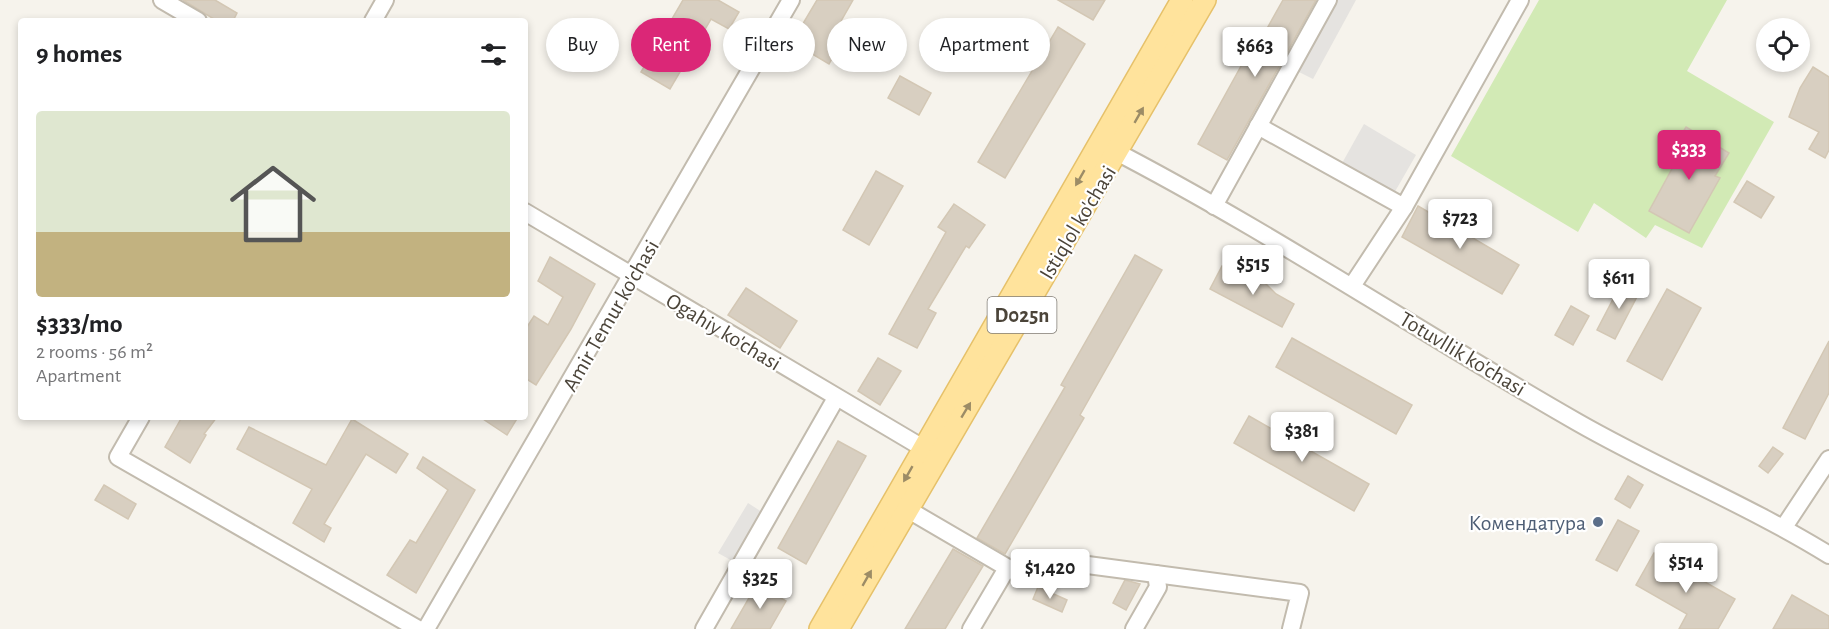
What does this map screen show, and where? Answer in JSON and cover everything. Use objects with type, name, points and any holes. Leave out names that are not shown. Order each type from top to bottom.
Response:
[{"type":"main road","name":"Istiqlol ko'chasi","points":[[838,629],[1109,148],[1182,0]]},
{"type":"main road","name":"Istiqlol ko'chasi","points":[[820,629],[923,448],[1109,148],[1205,0]]},
{"type":"street","points":[[162,0],[193,18]]},
{"type":"street","points":[[375,18],[385,0]]},
{"type":"street","name":"Amir Temur ko'chasi","points":[[426,629],[633,276],[791,0]]},
{"type":"street","points":[[1214,206],[1328,0]]},
{"type":"street","points":[[1353,286],[1404,207],[1520,0]]},
{"type":"street","points":[[1258,126],[1404,207]]},
{"type":"street","name":"Totuvllik ko'chasi","points":[[1109,148],[1353,286],[1578,422],[1784,527],[1829,555]]},
{"type":"street","name":"Ogahiy ko'chasi","points":[[528,214],[923,448]]},
{"type":"street","points":[[704,629],[836,398]]},
{"type":"street","points":[[139,420],[118,457],[418,629]]},
{"type":"street","points":[[1784,527],[1829,459]]},
{"type":"street","points":[[907,509],[1013,571],[1080,564],[1300,593],[1291,629]]},
{"type":"street","points":[[972,629],[1007,568]]},
{"type":"street","points":[[1134,629],[1158,587],[1156,574]]},
{"type":"green space","points":[[1539,0],[1727,0],[1687,71],[1774,122],[1702,248],[1655,225],[1646,238],[1594,203],[1578,232],[1451,156]]},
{"type":"shaded area","points":[[1336,0],[1356,0],[1313,79],[1297,71]]},
{"type":"shaded area","points":[[1364,124],[1416,155],[1393,195],[1341,165]]},
{"type":"shaded area","points":[[748,503],[765,514],[736,563],[718,553]]},
{"type":"building","points":[[183,0],[215,0],[237,13],[234,18],[212,18]]},
{"type":"building","points":[[683,0],[718,0],[739,12],[735,18],[723,18],[723,26],[711,18],[672,18]]},
{"type":"building","points":[[817,0],[853,0],[843,18],[827,18],[827,63],[815,56],[815,18],[806,18]]},
{"type":"building","points":[[1058,0],[1105,0],[1093,20]]},
{"type":"building","points":[[1283,0],[1316,0],[1227,160],[1198,144],[1261,30],[1265,32]]},
{"type":"building","points":[[1058,27],[1085,44],[1005,178],[978,162],[1031,72],[1050,72],[1050,40]]},
{"type":"building","points":[[1813,67],[1829,77],[1829,150],[1825,158],[1809,149],[1819,132],[1789,117],[1800,88]]},
{"type":"building","points":[[641,72],[680,72],[670,89]]},
{"type":"building","points":[[900,76],[931,93],[919,115],[888,98]]},
{"type":"building","points":[[1686,127],[1729,153],[1715,176],[1720,178],[1689,233],[1649,211],[1680,154],[1672,150]]},
{"type":"building","points":[[876,171],[903,186],[869,245],[843,230]]},
{"type":"building","points":[[1747,181],[1774,197],[1761,218],[1734,202]]},
{"type":"building","points":[[954,204],[985,225],[969,248],[966,246],[928,309],[936,313],[917,348],[889,334],[946,232],[938,227]]},
{"type":"building","points":[[1418,206],[1519,265],[1502,294],[1402,237]]},
{"type":"building","points":[[1135,255],[1162,270],[1080,415],[1084,418],[1005,554],[977,538],[1065,387],[1061,385]]},
{"type":"building","points":[[550,257],[595,284],[571,329],[536,385],[528,380],[528,325],[534,316],[548,325],[563,297],[538,281]]},
{"type":"building","points":[[1222,266],[1248,280],[1263,281],[1276,294],[1294,304],[1282,327],[1210,289]]},
{"type":"building","points":[[1623,280],[1641,289],[1615,339],[1597,330]]},
{"type":"building","points":[[746,288],[797,321],[780,348],[728,315]]},
{"type":"building","points":[[1667,289],[1701,308],[1662,380],[1627,361]]},
{"type":"building","points":[[1571,306],[1589,316],[1573,345],[1555,335]]},
{"type":"building","points":[[1292,338],[1412,405],[1396,434],[1276,367]]},
{"type":"building","points":[[1829,341],[1829,393],[1805,439],[1783,428]]},
{"type":"building","points":[[878,358],[901,371],[880,405],[858,391]]},
{"type":"building","points":[[1249,416],[1369,484],[1354,511],[1234,443]]},
{"type":"building","points":[[180,420],[215,420],[204,434],[206,435],[190,463],[165,447]]},
{"type":"building","points":[[351,420],[408,454],[396,473],[366,454],[324,524],[331,528],[324,542],[293,523],[312,489],[237,449],[249,427],[326,465]]},
{"type":"building","points":[[484,420],[516,420],[507,435]]},
{"type":"building","points":[[838,441],[866,456],[806,564],[778,548]]},
{"type":"building","points":[[1773,447],[1783,454],[1768,473],[1759,466]]},
{"type":"building","points":[[423,457],[475,490],[416,593],[387,575],[410,540],[416,543],[448,490],[417,468]]},
{"type":"building","points":[[1628,476],[1643,485],[1630,508],[1615,499]]},
{"type":"building","points":[[104,485],[136,504],[128,519],[95,500]]},
{"type":"building","points":[[1618,520],[1639,531],[1617,571],[1596,560]]},
{"type":"building","points":[[953,549],[983,566],[945,629],[905,629]]},
{"type":"building","points":[[1654,553],[1735,599],[1718,629],[1679,629],[1687,614],[1636,585]]},
{"type":"building","points":[[1125,580],[1140,584],[1126,610],[1113,603]]},
{"type":"building","points":[[757,584],[786,601],[770,629],[731,629]]},
{"type":"building","points":[[1038,587],[1067,600],[1062,612],[1033,599]]},
{"type":"building","points":[[1792,595],[1829,616],[1829,629],[1773,629]]},
{"type":"place","name":"Комендатура","points":[[1598,522]]}]
